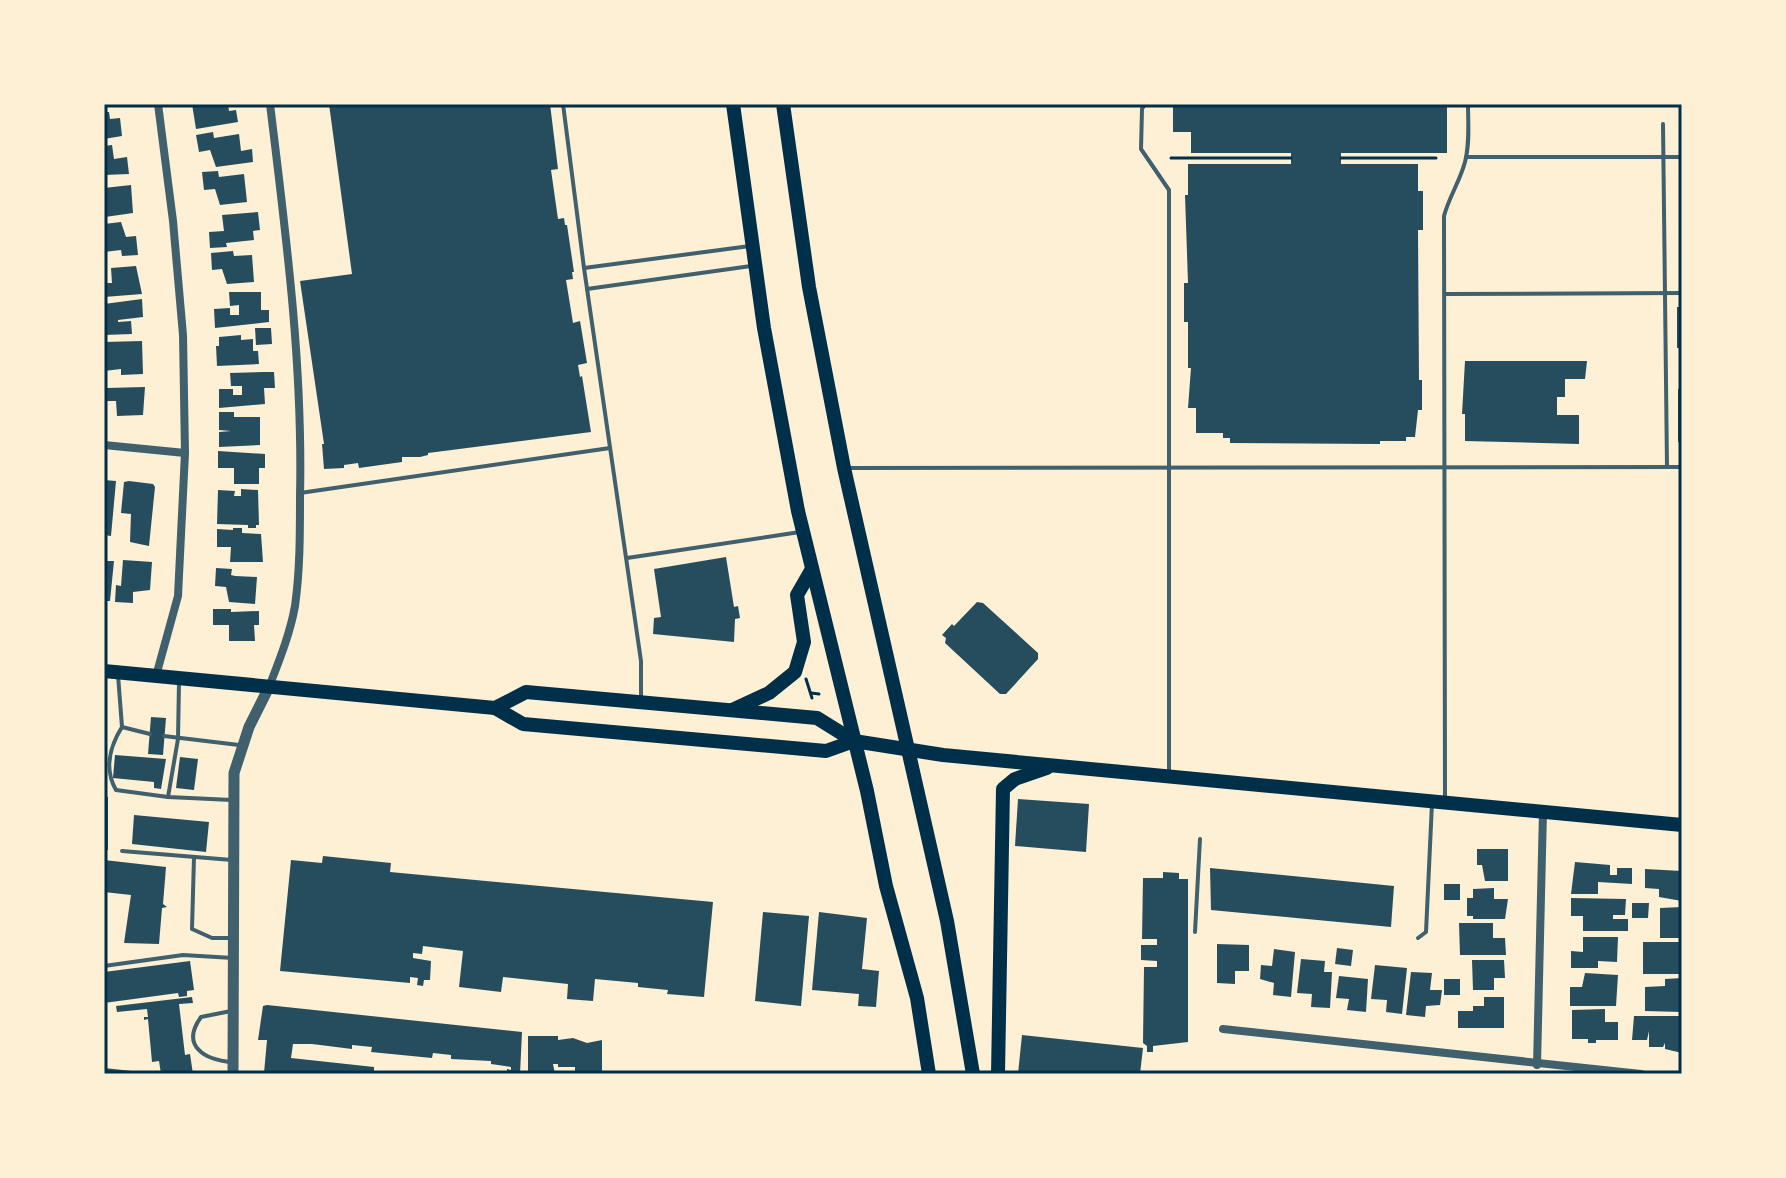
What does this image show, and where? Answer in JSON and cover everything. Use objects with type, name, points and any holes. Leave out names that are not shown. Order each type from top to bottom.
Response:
[{"type":"main road","points":[[733,104],[755,266],[803,532],[886,886],[917,998],[929,1074]]},
{"type":"main road","points":[[783,104],[809,287],[844,468],[947,921],[973,1074]]},
{"type":"main road","points":[[731,710],[769,693],[795,672],[804,642],[797,595],[812,569]]},
{"type":"main road","points":[[111,672],[495,708],[523,724],[826,751],[854,741]]},
{"type":"main road","points":[[495,708],[526,692],[817,718],[854,741],[1052,767],[1682,825]]},
{"type":"main road","points":[[998,1074],[1003,789],[1015,779],[1052,767]]},
{"type":"street","points":[[156,676],[178,596],[185,453],[183,335],[158,104]]},
{"type":"street","points":[[233,1068],[234,773],[242,745],[285,644],[295,606],[300,493],[301,401],[270,104]]},
{"type":"street","points":[[104,445],[185,453]]},
{"type":"street","points":[[1537,1065],[1543,811]]},
{"type":"street","points":[[1223,1029],[1641,1074]]},
{"type":"lane","points":[[563,104],[641,661],[641,701]]},
{"type":"lane","points":[[1145,104],[1142,109],[1141,149],[1169,190],[1169,777]]},
{"type":"lane","points":[[1418,938],[1426,932],[1439,802],[1445,469],[1444,216],[1466,157],[1468,104]]},
{"type":"lane","points":[[1663,124],[1667,467]]},
{"type":"lane","points":[[1466,157],[1682,157]]},
{"type":"lane","points":[[584,268],[753,246]]},
{"type":"lane","points":[[587,289],[755,266]]},
{"type":"lane","points":[[1445,294],[1682,293]]},
{"type":"lane","points":[[300,493],[610,448]]},
{"type":"lane","points":[[844,468],[1682,467]]},
{"type":"lane","points":[[627,558],[803,532]]},
{"type":"lane","points":[[111,672],[122,727],[111,744],[110,778],[116,790],[168,797],[234,800]]},
{"type":"lane","points":[[168,797],[178,739],[179,678]]},
{"type":"lane","points":[[122,727],[150,734]]},
{"type":"lane","points":[[164,736],[242,745]]},
{"type":"lane","points":[[1195,932],[1200,839]]},
{"type":"lane","points":[[122,851],[234,860]]},
{"type":"lane","points":[[194,857],[192,929],[212,938],[234,938]]},
{"type":"lane","points":[[104,966],[183,955],[234,958]]},
{"type":"lane","points":[[233,1010],[201,1017],[194,1032],[196,1046],[205,1057],[233,1068]]},
{"type":"path","points":[[1171,158],[1291,158]]},
{"type":"path","points":[[1341,158],[1436,158]]},
{"type":"path","points":[[803,677],[812,696],[819,694]]},
{"type":"building","points":[[192,104],[228,104],[229,111],[236,110],[238,122],[196,129]]},
{"type":"building","points":[[329,104],[550,104],[558,169],[551,170],[558,219],[564,218],[567,225],[574,272],[573,279],[566,280],[573,323],[580,321],[587,363],[578,365],[591,432],[402,457],[402,462],[359,468],[358,463],[344,465],[344,468],[324,469],[324,444],[300,281],[352,274]]},
{"type":"building","points":[[1173,104],[1447,104],[1447,153],[1341,153],[1341,164],[1418,164],[1418,191],[1423,191],[1423,230],[1418,230],[1422,410],[1418,410],[1415,437],[1406,437],[1406,441],[1380,441],[1380,444],[1230,443],[1230,438],[1223,438],[1223,433],[1196,433],[1196,408],[1188,408],[1191,368],[1188,368],[1188,322],[1184,322],[1184,283],[1188,283],[1185,195],[1188,195],[1188,164],[1291,164],[1291,153],[1191,153],[1191,132],[1173,132]]},
{"type":"building","points":[[104,112],[109,112],[110,119],[120,118],[122,136],[104,139]]},
{"type":"building","points":[[213,132],[214,138],[239,134],[241,151],[252,149],[253,162],[216,167],[210,150],[199,152],[196,135]]},
{"type":"building","points":[[112,145],[114,159],[127,157],[129,174],[104,175],[104,146]]},
{"type":"building","points":[[218,171],[219,177],[244,174],[247,202],[220,205],[215,189],[204,190],[202,172]]},
{"type":"building","points":[[131,185],[133,213],[105,217],[104,188]]},
{"type":"building","points":[[258,212],[260,230],[253,231],[254,240],[210,248],[209,232],[224,231],[222,215]]},
{"type":"building","points":[[121,222],[126,237],[136,236],[138,255],[122,256],[121,250],[104,252],[104,224]]},
{"type":"building","points":[[233,251],[234,256],[252,255],[254,282],[227,284],[222,269],[212,270],[211,253]]},
{"type":"building","points":[[136,266],[142,294],[104,297],[104,283],[112,283],[111,268]]},
{"type":"building","points":[[229,292],[261,292],[261,310],[269,310],[269,322],[215,328],[214,309],[230,308],[230,315],[239,315],[239,305],[230,306]]},
{"type":"building","points":[[142,299],[143,317],[118,320],[131,321],[132,334],[104,335],[104,304]]},
{"type":"building","points":[[1677,307],[1682,307],[1682,348],[1677,348]]},
{"type":"building","points":[[255,328],[271,328],[272,344],[256,345]]},
{"type":"building","points":[[241,335],[241,340],[253,339],[253,351],[258,351],[259,364],[217,366],[219,337]]},
{"type":"building","points":[[142,341],[143,374],[121,375],[121,369],[104,371],[104,342]]},
{"type":"building","points":[[1465,361],[1587,361],[1585,379],[1565,379],[1565,397],[1557,397],[1557,415],[1579,415],[1579,444],[1465,441],[1465,414],[1462,414]]},
{"type":"building","points":[[274,372],[275,388],[264,388],[265,404],[219,408],[219,389],[233,389],[233,395],[242,395],[242,386],[231,386],[230,373]]},
{"type":"building","points":[[145,387],[143,415],[117,416],[116,401],[107,401],[106,388]]},
{"type":"building","points":[[1678,389],[1682,389],[1682,442],[1678,442]]},
{"type":"building","points":[[219,412],[234,412],[234,417],[260,417],[260,445],[219,447],[219,432],[231,431],[219,430]]},
{"type":"building","points":[[218,451],[265,454],[265,468],[259,468],[259,484],[234,484],[234,468],[218,468]]},
{"type":"building","points":[[104,480],[116,481],[111,536],[104,535]]},
{"type":"building","points":[[124,482],[153,484],[155,487],[149,546],[130,542],[131,514],[121,513]]},
{"type":"building","points":[[241,489],[258,490],[259,525],[248,528],[248,525],[217,524],[218,490],[235,491],[234,496],[241,496]]},
{"type":"building","points":[[242,528],[242,533],[261,534],[263,562],[230,562],[231,547],[217,547],[217,529]]},
{"type":"building","points":[[726,557],[734,607],[738,606],[740,618],[735,619],[734,642],[653,634],[654,618],[661,617],[654,569]]},
{"type":"building","points":[[123,560],[152,562],[150,590],[133,592],[133,603],[115,602],[116,585],[121,586]]},
{"type":"building","points":[[104,561],[114,561],[110,601],[104,601]]},
{"type":"building","points":[[216,568],[232,569],[231,575],[235,576],[257,577],[255,604],[229,602],[226,587],[215,586]]},
{"type":"building","points":[[977,602],[983,603],[1038,653],[1038,659],[1006,694],[1000,694],[945,643],[946,638],[942,635]]},
{"type":"building","points":[[213,609],[259,611],[259,625],[254,625],[255,641],[229,641],[229,625],[213,625]]},
{"type":"building","points":[[151,717],[166,718],[163,755],[148,754]]},
{"type":"building","points":[[115,755],[166,759],[161,789],[154,788],[154,782],[113,778]]},
{"type":"building","points":[[180,757],[198,759],[194,790],[176,788]]},
{"type":"building","points":[[104,797],[108,797],[108,850],[104,850]]},
{"type":"building","points":[[1018,799],[1089,804],[1086,852],[1015,846]]},
{"type":"building","points":[[134,815],[209,822],[206,852],[132,844]]},
{"type":"building","points":[[1477,849],[1508,849],[1508,881],[1485,881],[1482,865],[1477,865]]},
{"type":"building","points":[[323,856],[391,863],[390,872],[713,902],[704,997],[667,994],[668,990],[638,987],[638,983],[595,979],[593,1001],[567,999],[568,984],[503,977],[501,992],[459,987],[463,951],[423,946],[422,954],[413,953],[413,958],[431,961],[430,980],[424,980],[423,986],[417,985],[418,978],[410,977],[410,983],[280,971],[291,860],[322,863]]},
{"type":"building","points":[[104,860],[166,867],[163,904],[167,907],[162,908],[159,944],[124,943],[131,895],[104,892]]},
{"type":"building","points":[[1575,862],[1610,865],[1610,875],[1617,875],[1617,868],[1632,868],[1632,884],[1598,882],[1598,894],[1571,894]]},
{"type":"building","points":[[1210,868],[1394,886],[1391,927],[1211,910]]},
{"type":"building","points":[[1645,869],[1682,871],[1682,901],[1659,897],[1659,889],[1645,888]]},
{"type":"building","points":[[1163,872],[1179,873],[1179,879],[1188,879],[1188,1042],[1153,1046],[1153,1052],[1147,1052],[1147,1046],[1143,1043],[1144,967],[1157,967],[1157,961],[1141,960],[1141,945],[1157,945],[1157,939],[1142,939],[1143,878],[1163,878]]},
{"type":"building","points":[[1444,884],[1460,884],[1460,900],[1444,900]]},
{"type":"building","points":[[1494,888],[1494,899],[1508,899],[1505,919],[1473,919],[1473,916],[1467,916],[1467,898],[1473,898],[1473,889]]},
{"type":"building","points":[[1571,898],[1626,899],[1625,915],[1613,915],[1613,919],[1628,919],[1628,931],[1583,931],[1583,916],[1571,916]]},
{"type":"building","points":[[1632,903],[1649,903],[1648,918],[1632,918]]},
{"type":"building","points":[[1682,907],[1682,938],[1660,938],[1660,908]]},
{"type":"building","points":[[763,912],[809,916],[801,1006],[755,1001]]},
{"type":"building","points":[[819,912],[867,918],[862,969],[879,971],[876,1007],[858,1006],[859,994],[812,990]]},
{"type":"building","points":[[1459,923],[1493,923],[1493,938],[1505,938],[1506,955],[1460,955]]},
{"type":"building","points":[[1583,937],[1618,937],[1617,962],[1598,961],[1598,968],[1571,968],[1571,951],[1583,952]]},
{"type":"building","points":[[1643,942],[1682,942],[1682,974],[1643,974]]},
{"type":"building","points":[[1217,944],[1249,945],[1249,971],[1235,971],[1235,984],[1217,983]]},
{"type":"building","points":[[1337,948],[1353,950],[1351,966],[1335,964]]},
{"type":"building","points":[[1274,949],[1295,952],[1291,997],[1273,995],[1274,983],[1260,979],[1261,965],[1272,966]]},
{"type":"building","points":[[1301,959],[1325,961],[1324,972],[1332,972],[1330,1008],[1311,1007],[1312,994],[1297,993]]},
{"type":"building","points":[[1472,960],[1504,960],[1505,978],[1494,978],[1494,990],[1473,990]]},
{"type":"building","points":[[190,961],[194,990],[187,991],[187,996],[179,997],[178,993],[104,1003],[104,972]]},
{"type":"building","points":[[1375,965],[1407,968],[1402,1014],[1386,1012],[1387,1000],[1371,999]]},
{"type":"building","points":[[1411,972],[1432,973],[1430,990],[1442,990],[1440,1005],[1426,1006],[1425,1017],[1406,1015]]},
{"type":"building","points":[[1585,973],[1618,975],[1616,1006],[1570,1006],[1570,987],[1582,987]]},
{"type":"building","points":[[1339,976],[1368,979],[1366,1012],[1347,1010],[1349,999],[1336,998]]},
{"type":"building","points":[[1682,978],[1682,1012],[1645,1011],[1645,987],[1665,986],[1665,979]]},
{"type":"building","points":[[1444,979],[1460,979],[1460,995],[1444,995]]},
{"type":"building","points":[[192,997],[193,1003],[179,1004],[185,1055],[190,1054],[193,1074],[161,1074],[159,1061],[152,1062],[148,1019],[144,1020],[148,1017],[147,1009],[117,1012],[116,1006]]},
{"type":"building","points":[[1484,997],[1504,997],[1504,1028],[1458,1028],[1458,1011],[1473,1011],[1473,1006],[1484,1006]]},
{"type":"building","points":[[263,1006],[522,1032],[520,1074],[507,1074],[507,1069],[511,1070],[511,1067],[491,1064],[491,1061],[451,1059],[451,1055],[433,1053],[432,1058],[371,1052],[372,1047],[352,1045],[352,1049],[293,1044],[291,1058],[374,1067],[374,1074],[266,1074],[267,1040],[258,1040]]},
{"type":"building","points":[[1605,1009],[1605,1022],[1618,1022],[1618,1040],[1588,1043],[1588,1039],[1572,1039],[1572,1010]]},
{"type":"building","points":[[1634,1016],[1682,1016],[1682,1053],[1665,1049],[1665,1043],[1663,1047],[1649,1047],[1649,1031],[1647,1040],[1632,1040]]},
{"type":"building","points":[[1022,1035],[1143,1048],[1140,1074],[1018,1074]]},
{"type":"building","points":[[528,1036],[558,1036],[558,1040],[573,1038],[587,1043],[602,1040],[602,1074],[575,1074],[575,1067],[553,1064],[555,1074],[528,1074]]},
{"type":"building","points":[[104,1068],[141,1072],[104,1074]]}]
